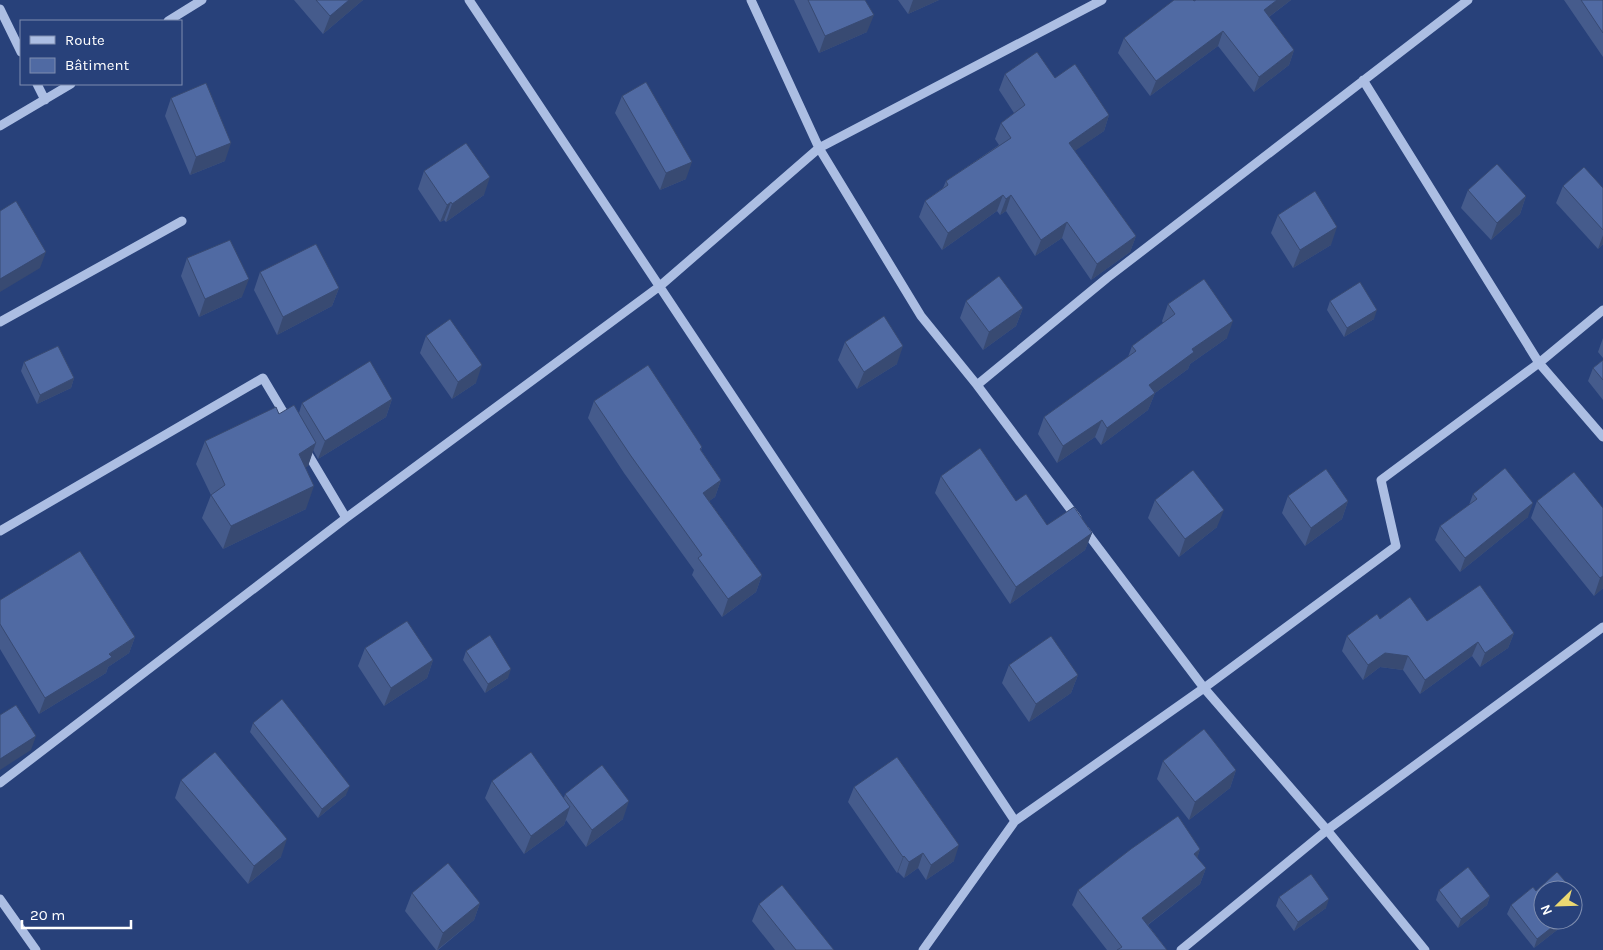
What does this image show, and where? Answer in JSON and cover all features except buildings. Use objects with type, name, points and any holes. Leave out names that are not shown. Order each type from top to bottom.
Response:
[{"type":"street","points":[[170,20],[202,0]]},
{"type":"street","points":[[469,0],[1014,822]]},
{"type":"street","points":[[751,0],[819,148],[921,316],[977,385],[1204,688],[1327,830],[1426,950]]},
{"type":"street","points":[[0,783],[346,518],[660,286],[819,148],[1102,0]]},
{"type":"street","points":[[977,385],[1101,282],[1468,0]]},
{"type":"street","points":[[0,9],[20,50]]},
{"type":"street","points":[[1363,80],[1539,363],[1603,437]]},
{"type":"street","points":[[38,85],[45,100]]},
{"type":"street","points":[[0,126],[69,85]]},
{"type":"street","points":[[0,322],[182,221]]},
{"type":"street","points":[[923,950],[1014,822],[1204,688],[1396,546],[1381,480],[1539,363],[1603,310]]},
{"type":"street","points":[[0,530],[263,378],[292,427]]},
{"type":"street","points":[[302,444],[346,518]]},
{"type":"street","points":[[1181,950],[1327,830],[1603,627]]},
{"type":"street","points":[[0,899],[36,950]]}]
